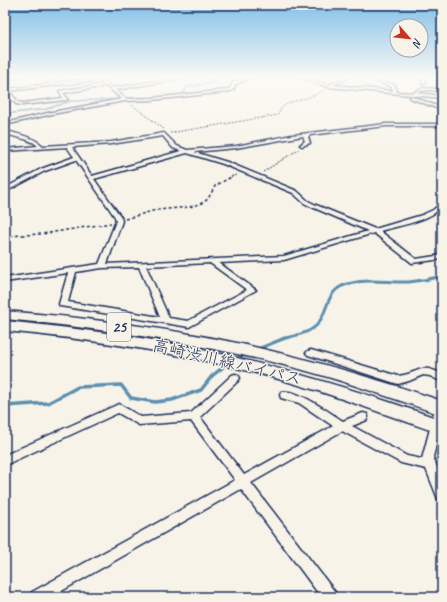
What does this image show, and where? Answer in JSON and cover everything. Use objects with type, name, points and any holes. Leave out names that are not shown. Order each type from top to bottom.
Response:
[{"type":"main road","name":"高崎渋川線バイパス","points":[[5,315],[56,318],[232,346],[354,377],[442,406]]},
{"type":"main road","name":"高崎渋川線バイパス","points":[[5,326],[50,329],[111,337],[215,357],[285,374],[439,426]]},
{"type":"street","points":[[5,124],[52,113],[97,105]]},
{"type":"street","points":[[432,105],[442,109]]},
{"type":"street","points":[[90,178],[188,152],[236,147],[308,135],[386,125],[442,126]]},
{"type":"street","points":[[5,132],[33,138],[41,147]]},
{"type":"street","points":[[5,150],[111,143],[164,134],[175,147],[211,158],[257,176],[295,192],[306,202],[334,216],[375,231],[415,261],[442,257]]},
{"type":"street","points":[[301,147],[308,142],[305,136],[308,135]]},
{"type":"street","points":[[68,145],[118,217],[119,221],[102,266]]},
{"type":"street","points":[[5,190],[43,170],[77,158]]},
{"type":"street","points":[[5,280],[102,266],[284,258],[424,216],[435,211],[442,204]]},
{"type":"street","points":[[73,270],[63,304],[189,324],[252,290],[211,261]]},
{"type":"street","points":[[141,264],[166,320]]},
{"type":"street","points":[[311,353],[398,380],[405,380],[423,370],[431,372],[442,378]]},
{"type":"street","points":[[5,460],[119,408],[139,421],[194,417],[236,378]]},
{"type":"street","points":[[285,395],[302,400],[342,426],[405,460],[429,465]]},
{"type":"street","points":[[442,406],[439,426],[427,457],[442,495]]},
{"type":"street","points":[[194,417],[330,597]]},
{"type":"street","points":[[37,597],[242,481],[342,426],[363,417]]},
{"type":"path","points":[[132,105],[150,120],[163,128],[165,130],[164,134],[278,115],[278,112],[286,105]]},
{"type":"path","points":[[257,176],[301,147]]},
{"type":"path","points":[[5,236],[42,234],[119,221],[154,211],[202,203],[208,199],[210,190],[214,186],[245,171]]},
{"type":"waterway","points":[[5,114],[46,109],[58,105]]},
{"type":"waterway","points":[[283,339],[304,333],[316,326],[323,316],[332,294],[342,286],[350,283],[367,281],[409,282],[442,276]]},
{"type":"waterway","points":[[258,349],[283,339]]},
{"type":"waterway","points":[[236,359],[247,354]]},
{"type":"waterway","points":[[5,406],[48,403],[78,387],[121,385],[131,398],[155,402],[172,400],[201,390],[212,376],[227,364]]}]
